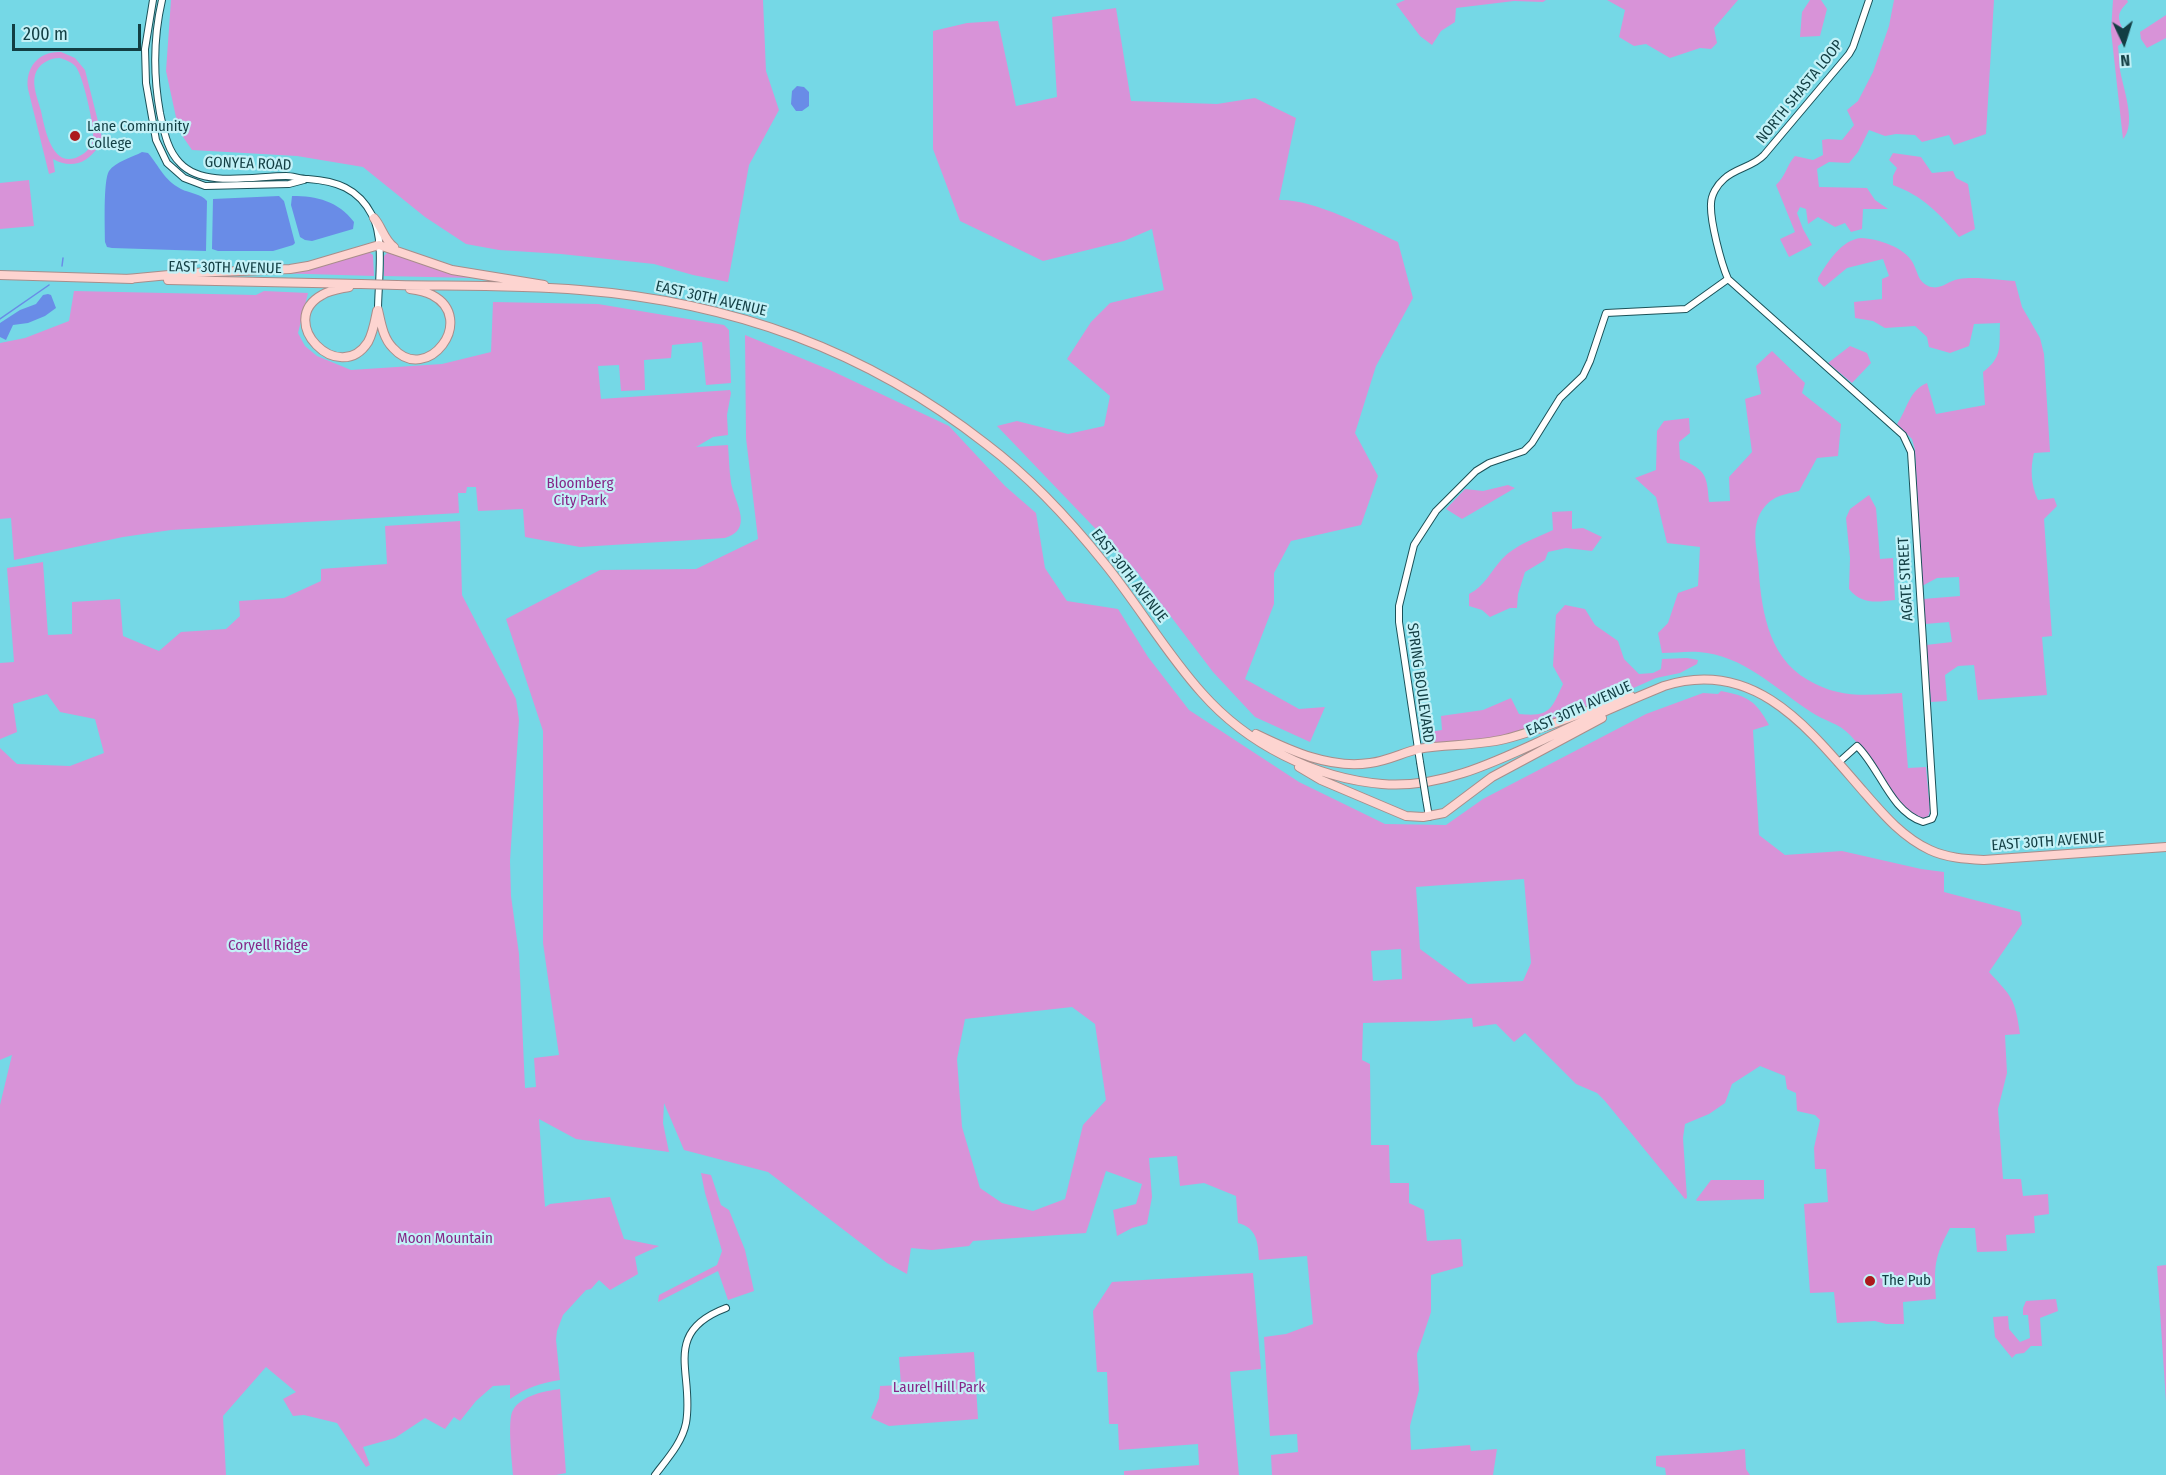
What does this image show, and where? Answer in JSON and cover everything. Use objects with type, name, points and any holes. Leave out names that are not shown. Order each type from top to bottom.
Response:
[{"type":"main road","points":[[374,218],[380,225],[387,242],[409,255]]},
{"type":"main road","points":[[127,279],[290,269],[379,245],[452,270],[560,289]]},
{"type":"main road","name":"EAST 30TH AVENUE","points":[[0,275],[560,289],[620,294],[739,317],[804,338],[900,384],[990,446],[1051,503],[1107,566],[1192,681],[1217,709],[1277,753],[1332,775],[1367,782],[1403,784],[1440,779],[1484,766],[1658,689],[1676,683],[1707,679],[1734,682],[1752,689],[1790,715],[1903,833],[1924,847],[1944,855],[1984,860],[2166,847]]},
{"type":"main road","points":[[361,284],[331,291],[315,299],[306,321],[312,342],[330,355],[348,356],[364,347],[369,339],[378,310]]},
{"type":"main road","points":[[378,310],[387,340],[400,354],[417,359],[427,358],[442,348],[450,330],[450,320],[442,302],[433,296],[397,285]]},
{"type":"main road","points":[[1238,726],[1310,757],[1346,764],[1371,763],[1418,749],[1468,745],[1503,739],[1605,704],[1658,689]]},
{"type":"main road","points":[[1277,753],[1321,780],[1396,813],[1414,818],[1429,817],[1444,813],[1492,777],[1643,695]]},
{"type":"street","name":"GONYEA ROAD","points":[[153,0],[145,49],[146,83],[156,140],[167,163],[184,178],[205,186],[289,184],[307,179]]},
{"type":"street","name":"GONYEA ROAD","points":[[162,0],[154,44],[156,85],[167,142],[181,164],[197,175],[207,177],[289,176],[327,180],[345,186],[361,198],[374,218],[379,245],[378,310]]},
{"type":"street","name":"NORTH SHASTA LOOP","points":[[1728,279],[1711,211],[1712,198],[1717,187],[1732,173],[1754,163],[1764,155],[1836,70],[1853,47],[1869,0]]},
{"type":"street","name":"SPRING BOULEVARD","points":[[1429,817],[1399,622],[1399,606],[1414,545],[1436,511],[1476,471],[1489,463],[1524,451],[1532,443],[1560,398],[1583,376],[1604,316],[1608,312],[1686,309],[1728,279]]},
{"type":"street","name":"AGATE STREET","points":[[1728,279],[1903,435],[1911,452],[1920,627],[1934,814],[1932,819],[1927,822],[1918,821],[1905,810],[1889,794],[1870,760],[1857,746],[1838,763]]},
{"type":"street","points":[[656,1475],[676,1447],[686,1422],[684,1356],[690,1335],[705,1318],[726,1308]]},
{"type":"green space","points":[[171,0],[763,0],[766,71],[779,110],[749,165],[728,282],[654,264],[499,250],[466,244],[425,217],[363,167],[297,156],[192,150],[179,131],[166,71]]},
{"type":"green space","points":[[1405,0],[1546,0],[1543,2],[1514,1],[1456,8],[1455,22],[1441,31],[1432,45],[1420,36],[1396,4]]},
{"type":"green space","points":[[1607,0],[1738,0],[1714,28],[1717,43],[1711,49],[1700,48],[1670,58],[1646,44],[1634,46],[1619,37],[1625,10]]},
{"type":"green space","points":[[1810,0],[1821,0],[1827,9],[1820,36],[1800,37],[1802,12]]},
{"type":"green space","points":[[1894,0],[1994,0],[1986,134],[1954,145],[1949,135],[1922,142],[1915,135],[1885,136],[1869,130],[1858,152],[1849,163],[1829,162],[1817,169],[1819,187],[1867,188],[1875,200],[1888,209],[1863,209],[1862,229],[1851,232],[1845,223],[1835,227],[1818,217],[1808,224],[1806,209],[1800,207],[1797,213],[1812,245],[1789,257],[1780,239],[1795,232],[1776,185],[1795,156],[1813,160],[1823,155],[1822,140],[1842,140],[1854,125],[1847,110],[1858,101],[1873,72],[1889,26]]},
{"type":"green space","points":[[2113,0],[2127,0],[2128,2],[2119,16],[2127,39],[2118,46],[2120,70],[2129,115],[2127,132],[2123,139],[2111,31]]},
{"type":"green space","points":[[1116,8],[1131,101],[1217,104],[1255,98],[1296,118],[1279,200],[1324,209],[1398,242],[1413,298],[1376,366],[1355,433],[1378,476],[1361,525],[1291,541],[1274,573],[1274,604],[1245,679],[1299,709],[1325,707],[1310,742],[1255,717],[1213,672],[1137,572],[997,426],[1017,421],[1068,434],[1104,426],[1110,396],[1067,359],[1091,322],[1110,303],[1164,290],[1152,229],[1124,241],[1043,261],[960,221],[933,149],[933,31],[967,23],[998,21],[1016,106],[1057,97],[1052,17]]},
{"type":"green space","points":[[2166,15],[2166,38],[2147,48],[2141,39],[2140,32]]},
{"type":"green space","points":[[53,52],[61,52],[75,58],[85,70],[104,145],[78,163],[66,164],[53,159],[55,172],[49,174],[28,81],[31,67],[35,62],[40,57]],"holes":[[[60,58],[69,61],[79,72],[92,124],[91,146],[83,154],[73,159],[64,158],[52,147],[34,84],[36,71],[41,65],[52,59]]]},
{"type":"green space","points":[[1893,153],[1921,157],[1932,173],[1953,171],[1956,178],[1968,184],[1975,229],[1959,237],[1930,206],[1913,194],[1893,185],[1893,176],[1897,168],[1889,160]]},
{"type":"green space","points":[[29,180],[34,226],[0,229],[0,183]]},
{"type":"green space","points":[[1861,238],[1883,242],[1904,252],[1913,263],[1920,279],[1928,286],[1937,287],[1965,278],[2015,281],[2022,307],[2040,338],[2044,354],[2050,452],[2034,453],[2032,477],[2038,500],[2054,498],[2057,506],[2044,519],[2052,636],[2042,637],[2047,695],[1978,700],[1974,665],[1958,666],[1945,675],[1947,701],[1931,702],[1926,645],[1952,642],[1949,622],[1925,624],[1923,599],[1960,596],[1959,577],[1937,578],[1922,586],[1915,450],[1912,439],[1897,424],[1912,395],[1927,383],[1936,414],[1985,405],[1983,372],[1997,356],[2000,323],[1974,324],[1969,346],[1950,353],[1929,347],[1927,337],[1915,326],[1885,328],[1873,321],[1855,318],[1854,302],[1882,299],[1882,279],[1889,276],[1883,259],[1847,268],[1824,287],[1818,278],[1841,247]]},
{"type":"green space","points":[[367,251],[373,255],[374,276],[274,273]]},
{"type":"green space","points":[[388,252],[473,278],[384,276],[384,256]]},
{"type":"green space","name":"Bloomberg City Park","points":[[74,291],[256,295],[264,291],[308,293],[298,333],[305,346],[317,356],[351,370],[442,364],[491,352],[493,302],[598,304],[724,325],[729,330],[731,383],[706,385],[702,342],[672,345],[671,358],[644,360],[645,390],[621,391],[619,365],[598,366],[601,399],[730,390],[727,415],[728,435],[713,437],[696,447],[728,445],[731,482],[740,514],[739,528],[734,534],[725,538],[580,547],[525,537],[523,509],[478,511],[476,487],[467,487],[466,493],[458,493],[459,513],[171,530],[123,537],[14,560],[11,518],[0,519],[0,343],[25,338],[69,321]]},
{"type":"green space","points":[[745,335],[830,370],[949,426],[1005,486],[1036,513],[1045,568],[1067,601],[1118,609],[1148,657],[1189,710],[1299,782],[1385,824],[1446,825],[1483,799],[1646,714],[1703,693],[1718,694],[1721,691],[1745,698],[1760,710],[1769,725],[1753,730],[1759,835],[1785,855],[1842,851],[1944,872],[1944,892],[2020,912],[2022,924],[1989,972],[2003,987],[2014,1005],[2020,1034],[2005,1035],[2007,1073],[1998,1109],[2003,1179],[2021,1179],[2023,1196],[2048,1194],[2049,1214],[2034,1216],[2035,1233],[2006,1235],[2007,1251],[1977,1252],[1975,1228],[1950,1228],[1936,1262],[1936,1299],[1903,1302],[1904,1324],[1886,1324],[1875,1321],[1837,1323],[1834,1292],[1810,1293],[1804,1204],[1828,1202],[1826,1169],[1815,1169],[1814,1148],[1820,1120],[1815,1115],[1797,1111],[1796,1093],[1787,1089],[1785,1076],[1760,1066],[1732,1084],[1725,1103],[1709,1114],[1685,1124],[1683,1138],[1687,1198],[1685,1199],[1605,1101],[1597,1093],[1576,1084],[1525,1033],[1514,1042],[1496,1024],[1473,1027],[1472,1018],[1363,1023],[1362,1060],[1370,1064],[1371,1145],[1389,1145],[1390,1183],[1409,1183],[1409,1203],[1424,1210],[1427,1241],[1461,1239],[1463,1266],[1431,1275],[1431,1312],[1417,1354],[1419,1390],[1410,1426],[1411,1450],[1470,1445],[1471,1451],[1497,1449],[1493,1475],[1272,1475],[1271,1455],[1298,1452],[1297,1434],[1270,1436],[1264,1337],[1286,1334],[1313,1324],[1307,1256],[1259,1260],[1257,1242],[1253,1232],[1238,1223],[1236,1196],[1204,1183],[1180,1186],[1177,1156],[1149,1158],[1152,1197],[1147,1224],[1132,1228],[1117,1236],[1113,1210],[1136,1204],[1142,1184],[1106,1171],[1086,1233],[973,1241],[969,1246],[932,1250],[911,1248],[907,1274],[887,1263],[768,1172],[684,1150],[664,1103],[663,1123],[669,1152],[576,1139],[539,1119],[545,1207],[550,1204],[610,1197],[624,1239],[659,1246],[635,1257],[638,1274],[610,1290],[599,1280],[591,1289],[586,1290],[563,1315],[556,1340],[560,1380],[534,1386],[510,1399],[510,1385],[493,1386],[476,1401],[460,1421],[454,1417],[445,1429],[425,1418],[395,1438],[363,1447],[370,1465],[366,1467],[337,1423],[304,1415],[293,1416],[283,1399],[296,1392],[266,1367],[223,1416],[226,1475],[0,1475],[0,1105],[12,1055],[0,1060],[0,748],[17,764],[70,766],[104,753],[95,719],[60,712],[47,694],[13,704],[17,732],[0,739],[0,663],[14,662],[7,568],[43,562],[48,635],[72,634],[72,602],[120,599],[123,636],[159,651],[181,632],[226,629],[240,616],[239,601],[284,598],[321,581],[321,569],[387,564],[385,526],[460,521],[462,595],[516,699],[519,720],[510,861],[511,896],[519,954],[525,1088],[536,1087],[534,1058],[559,1055],[543,943],[543,731],[506,619],[600,570],[696,569],[758,539],[746,438]],"holes":[[[1524,879],[1531,963],[1523,981],[1468,984],[1420,949],[1416,887]],[[1401,949],[1402,979],[1373,981],[1371,951]],[[1072,1007],[1095,1024],[1106,1100],[1083,1125],[1065,1199],[1033,1211],[1002,1203],[980,1188],[962,1127],[957,1059],[965,1019]]]},
{"type":"green space","points":[[1850,346],[1867,353],[1871,363],[1852,383],[1828,363]]},
{"type":"green space","points":[[1772,351],[1805,383],[1802,393],[1841,424],[1838,456],[1817,458],[1799,491],[1773,499],[1758,518],[1756,543],[1761,595],[1768,628],[1783,657],[1794,670],[1820,686],[1854,694],[1902,693],[1908,768],[1926,767],[1930,811],[1925,819],[1904,807],[1894,796],[1858,744],[1846,731],[1811,712],[1758,674],[1715,654],[1662,653],[1658,633],[1668,623],[1678,593],[1698,586],[1700,547],[1667,543],[1656,497],[1635,478],[1656,470],[1657,431],[1664,421],[1689,418],[1690,433],[1679,442],[1680,459],[1704,474],[1709,502],[1730,501],[1729,477],[1752,452],[1745,399],[1761,394],[1756,366]]},
{"type":"green space","points":[[1508,485],[1515,488],[1462,519],[1446,509],[1465,489],[1483,491]]},
{"type":"green space","points":[[1869,495],[1876,508],[1880,559],[1893,558],[1895,600],[1876,602],[1865,600],[1849,589],[1850,558],[1846,518],[1850,509]]},
{"type":"green space","points":[[1572,511],[1572,529],[1583,528],[1602,537],[1592,551],[1566,548],[1548,552],[1545,560],[1525,572],[1518,594],[1517,608],[1510,608],[1490,617],[1482,610],[1469,606],[1469,594],[1483,583],[1507,554],[1526,542],[1553,530],[1552,512]]},
{"type":"green space","points":[[1565,605],[1585,609],[1595,625],[1618,641],[1624,659],[1639,674],[1653,673],[1661,669],[1662,659],[1687,658],[1698,660],[1697,664],[1680,673],[1656,678],[1598,704],[1508,734],[1487,739],[1428,745],[1423,743],[1421,733],[1442,730],[1441,716],[1483,710],[1511,698],[1519,714],[1537,714],[1548,710],[1563,684],[1553,666],[1556,615]]},
{"type":"green space","points":[[701,1173],[711,1175],[721,1205],[729,1210],[745,1250],[754,1291],[728,1300],[718,1271],[658,1302],[659,1295],[717,1265],[722,1251]]},
{"type":"green space","points":[[1711,1180],[1764,1180],[1764,1199],[1697,1201]]},
{"type":"green space","points":[[2166,1265],[2166,1402],[2157,1266]]},
{"type":"green space","points":[[1253,1273],[1261,1369],[1230,1372],[1239,1475],[1124,1475],[1124,1471],[1199,1465],[1198,1444],[1119,1450],[1118,1424],[1109,1424],[1107,1372],[1097,1372],[1093,1311],[1112,1282]]},
{"type":"green space","points":[[2056,1299],[2058,1311],[2040,1318],[2042,1346],[2031,1346],[2024,1353],[2016,1354],[2012,1358],[1995,1337],[1993,1317],[2008,1316],[2009,1329],[2020,1342],[2030,1338],[2028,1315],[2023,1315],[2026,1301]]},
{"type":"green space","name":"Laurel Hill Park","points":[[974,1352],[978,1419],[889,1426],[871,1418],[879,1398],[880,1386],[901,1385],[899,1357]]},
{"type":"green space","points":[[560,1389],[566,1473],[513,1475],[510,1431],[513,1410],[528,1397]]},
{"type":"green space","points":[[1745,1449],[1746,1469],[1750,1475],[1666,1475],[1665,1468],[1656,1466],[1656,1456]]},
{"type":"water","points":[[797,86],[804,87],[809,92],[809,106],[802,111],[796,111],[791,104],[792,91]]},
{"type":"water","points":[[142,152],[148,153],[175,185],[207,201],[206,251],[107,247],[105,205],[107,176],[109,171],[120,162]]},
{"type":"water","points":[[279,196],[284,201],[295,243],[293,245],[273,251],[218,251],[212,249],[213,199]]},
{"type":"water","points":[[292,196],[310,197],[334,205],[354,222],[353,229],[312,241],[305,240],[300,237],[291,205]]},
{"type":"water","points":[[43,295],[51,295],[56,308],[45,316],[28,323],[13,325],[6,340],[0,337],[0,323],[20,310],[36,304]]},
{"type":"waterway","points":[[62,266],[63,258]]},
{"type":"waterway","points":[[0,319],[49,285]]},
{"type":"place","name":"Lane Community College","points":[[75,136]]},
{"type":"place","name":"The Pub","points":[[1870,1281]]},
{"type":"park label","name":"Coryell Ridge","points":[[268,946]]},
{"type":"park label","name":"Moon Mountain","points":[[445,1239]]}]
